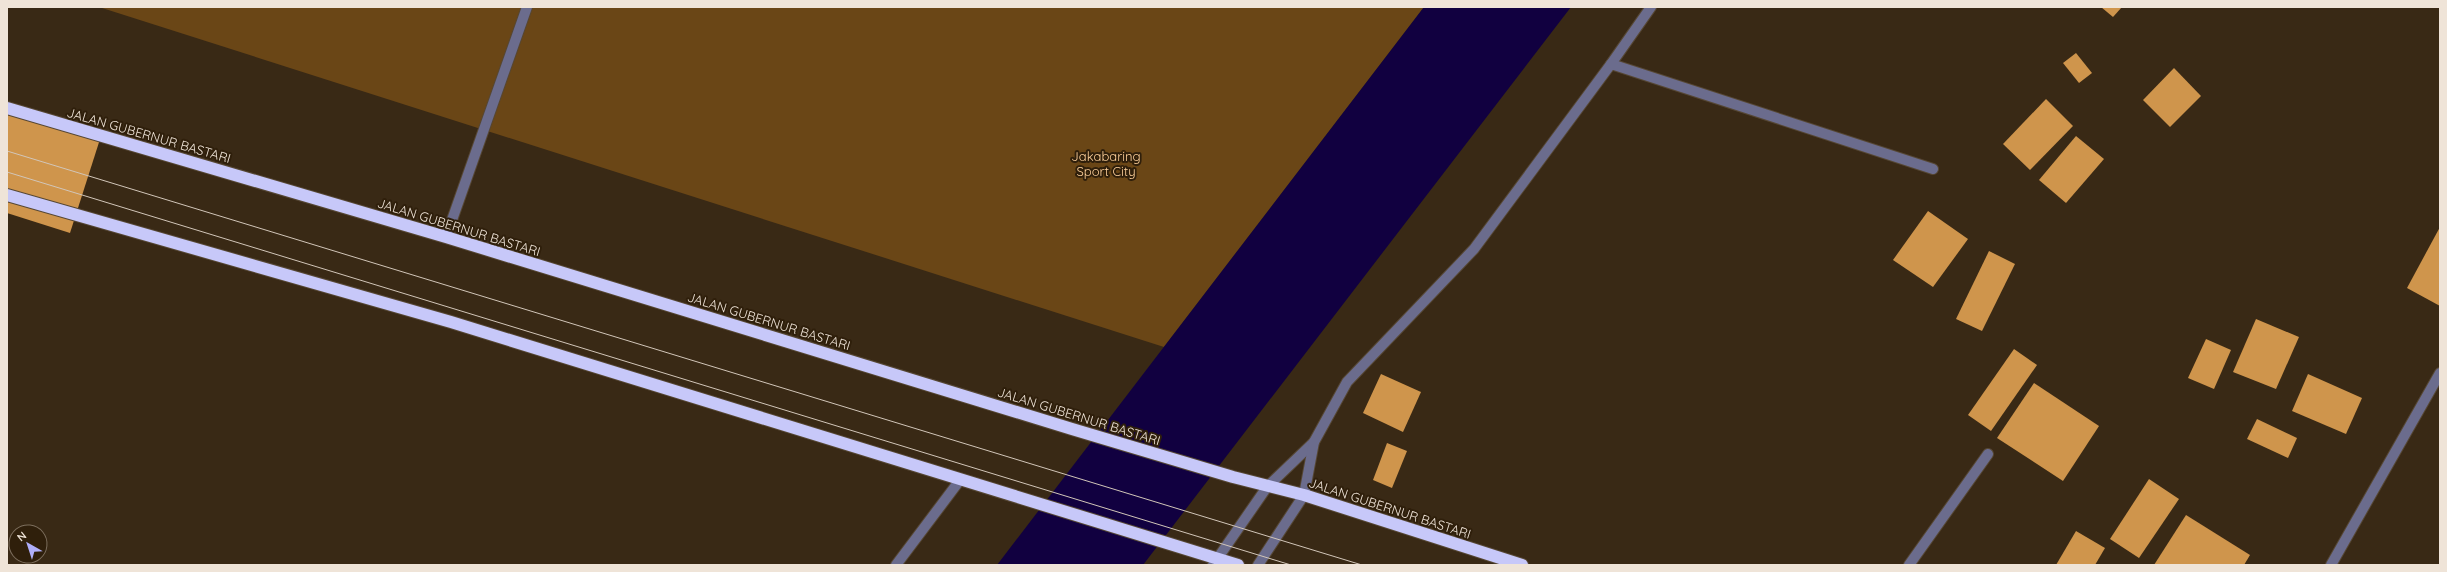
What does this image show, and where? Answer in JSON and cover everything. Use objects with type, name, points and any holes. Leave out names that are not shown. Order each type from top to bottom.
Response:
[{"type":"highway","name":"JALAN GUBERNUR BASTARI","points":[[7,108],[446,237],[1072,429],[1233,477],[1304,496],[1522,565]]},
{"type":"highway","points":[[7,195],[452,322],[1200,554],[1216,562],[1238,565]]},
{"type":"street","points":[[446,237],[527,7]]},
{"type":"street","points":[[1216,562],[1268,487],[1314,442],[1347,382],[1474,248],[1611,64],[1651,7]]},
{"type":"street","points":[[1611,64],[1933,169]]},
{"type":"street","points":[[2331,565],[2440,373]]},
{"type":"street","points":[[1258,565],[1304,496],[1314,442]]},
{"type":"street","points":[[1909,565],[1988,454]]},
{"type":"street","points":[[896,565],[960,480]]},
{"type":"green space","name":"Jakabaring Sport City","points":[[99,7],[1424,7],[1164,347]]},
{"type":"shaded area","points":[[1424,7],[1571,7],[1143,565],[997,565]]},
{"type":"building","points":[[2101,7],[2122,7],[2113,17]]},
{"type":"building","points":[[2076,53],[2092,73],[2079,83],[2063,63]]},
{"type":"building","points":[[2174,68],[2201,96],[2170,127],[2143,100]]},
{"type":"building","points":[[2046,99],[2073,126],[2030,170],[2003,144]]},
{"type":"building","points":[[7,107],[101,136],[70,233],[7,213]]},
{"type":"building","points":[[2076,136],[2104,159],[2066,203],[2039,180]]},
{"type":"building","points":[[1928,211],[1968,239],[1933,287],[1893,260]]},
{"type":"building","points":[[2440,227],[2440,306],[2407,288]]},
{"type":"building","points":[[1989,251],[2015,264],[1982,331],[1956,319]]},
{"type":"building","points":[[2256,319],[2299,337],[2276,389],[2233,372]]},
{"type":"building","points":[[2206,339],[2231,350],[2214,389],[2188,378]]},
{"type":"building","points":[[2014,349],[2037,365],[1991,431],[1968,415]]},
{"type":"building","points":[[1381,374],[1421,392],[1403,432],[1363,413]]},
{"type":"building","points":[[2308,374],[2362,398],[2346,434],[2292,411]]},
{"type":"building","points":[[2034,383],[2099,426],[2063,481],[1997,438]]},
{"type":"building","points":[[2257,419],[2297,438],[2288,458],[2247,439]]},
{"type":"building","points":[[1387,443],[1407,451],[1392,488],[1373,480]]},
{"type":"building","points":[[2149,479],[2179,499],[2139,558],[2110,539]]},
{"type":"building","points":[[2186,515],[2250,555],[2244,565],[2154,565]]},
{"type":"building","points":[[2076,531],[2105,548],[2095,565],[2056,565]]},
{"type":"tram line","points":[[7,151],[1362,565]]},
{"type":"tram line","points":[[7,172],[1291,565]]}]
